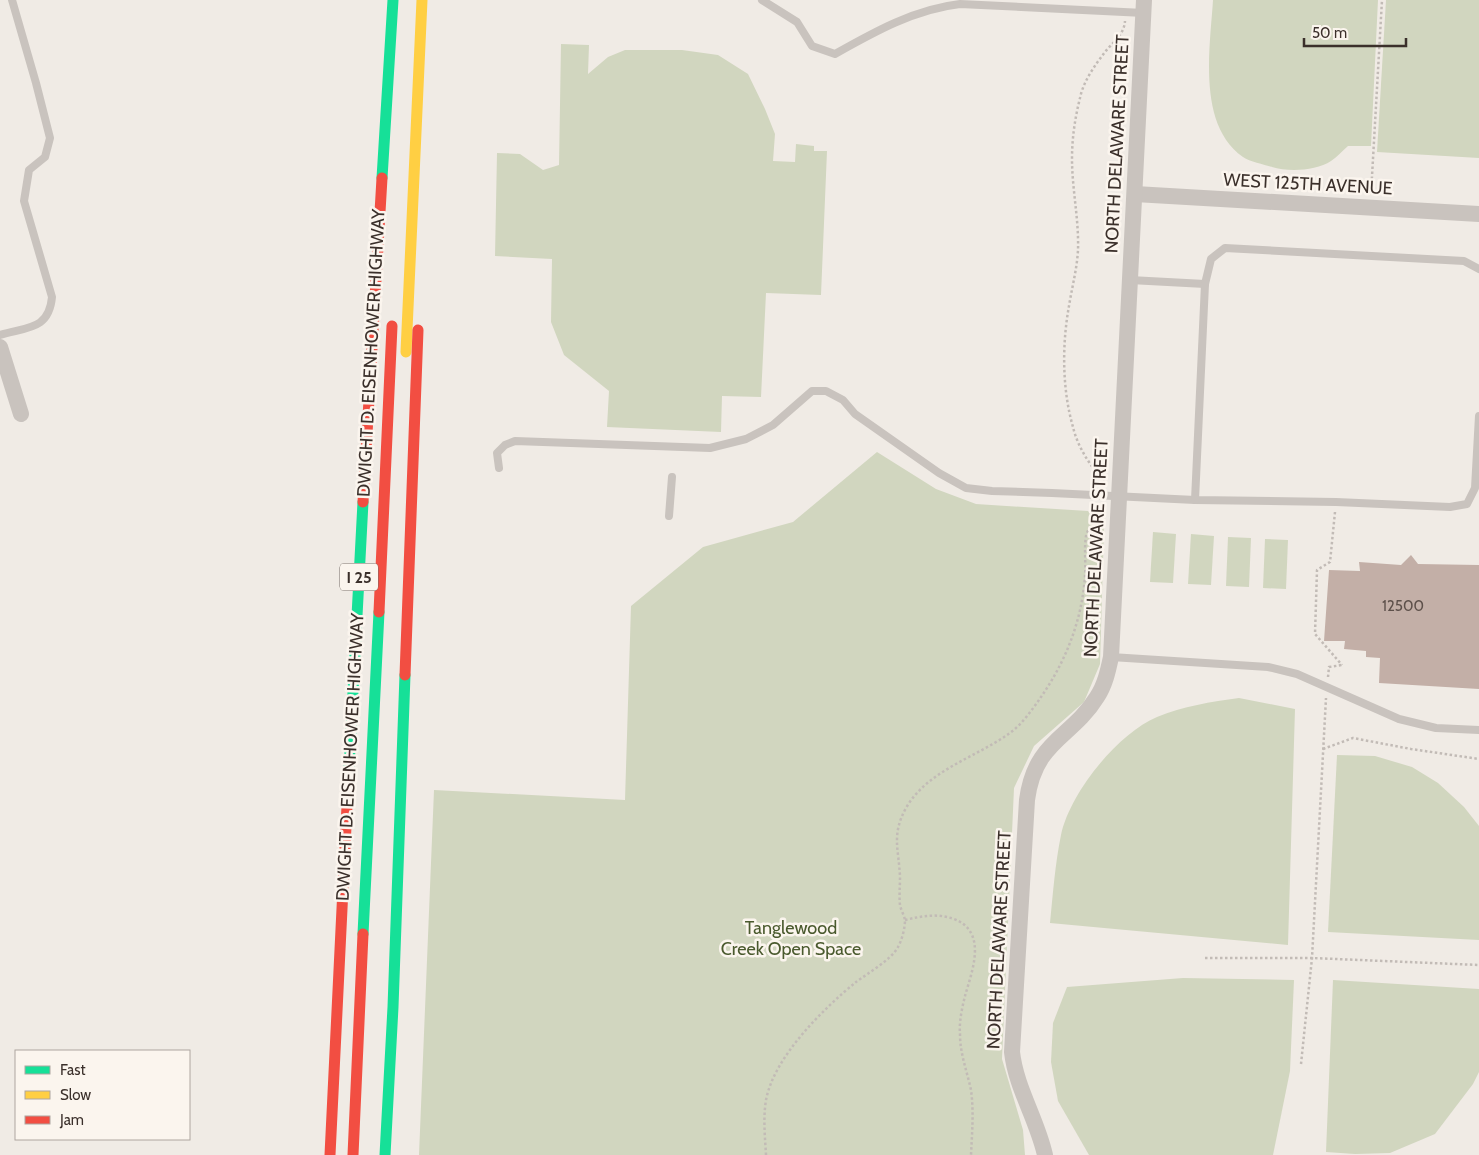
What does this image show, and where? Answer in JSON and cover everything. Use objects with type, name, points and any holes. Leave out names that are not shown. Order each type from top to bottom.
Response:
[{"type":"highway","name":"DWIGHT D. EISENHOWER HIGHWAY","points":[[330,1155],[363,494],[393,0]]},
{"type":"highway","points":[[405,378],[422,0]]},
{"type":"highway","points":[[385,1155],[394,977],[418,331],[428,127]]},
{"type":"highway","points":[[353,1155],[392,319]]},
{"type":"street","name":"NORTH DELAWARE STREET","points":[[1045,1155],[1039,1133],[1016,1074],[1012,1052],[1027,800],[1030,780],[1040,760],[1048,748],[1083,715],[1097,697],[1106,680],[1111,657],[1144,6]]},
{"type":"street","name":"WEST 125TH AVENUE","points":[[1135,194],[1479,214]]},
{"type":"street","points":[[0,347],[21,414]]},
{"type":"lane","points":[[0,334],[39,324],[51,310],[52,297],[24,201],[29,170],[44,157],[50,138],[12,0]]},
{"type":"lane","points":[[762,0],[797,22],[812,46],[835,54],[877,31],[938,6],[960,4],[1126,12],[1144,6]]},
{"type":"lane","points":[[1195,500],[1205,284],[1211,259],[1224,248],[1464,261],[1479,269]]},
{"type":"lane","points":[[1130,280],[1205,284]]},
{"type":"lane","points":[[500,468],[497,453],[505,445],[515,441],[710,448],[746,439],[773,425],[812,391],[826,391],[843,400],[855,414],[939,473],[966,488],[992,492],[1195,500],[1336,502],[1450,508],[1466,504],[1475,488],[1479,416]]},
{"type":"lane","points":[[669,516],[672,477]]},
{"type":"lane","points":[[1111,657],[1268,666],[1297,674],[1399,719],[1436,728],[1479,730]]},
{"type":"path","points":[[1371,196],[1382,0]]},
{"type":"path","points":[[1104,481],[1089,463],[1079,443],[1073,427],[1066,381],[1065,352],[1069,306],[1075,278],[1078,249],[1072,160],[1074,129],[1080,96],[1091,73],[1105,52],[1125,30],[1126,12]]},
{"type":"path","points":[[1300,1064],[1312,958],[1329,667],[1342,665],[1315,634],[1318,570],[1330,562],[1336,502]]},
{"type":"path","points":[[767,1155],[764,1129],[766,1098],[785,1058],[805,1030],[829,1006],[898,948],[902,939],[905,920],[900,907],[900,876],[896,849],[898,826],[907,807],[921,789],[944,772],[1009,734],[1032,711],[1056,675],[1071,644],[1081,606],[1088,528],[1102,510]]},
{"type":"path","points":[[1323,750],[1352,738],[1411,749],[1479,758]]},
{"type":"path","points":[[905,920],[920,916],[935,915],[949,917],[963,923],[972,934],[975,948],[974,967],[964,998],[960,1031],[960,1048],[971,1090],[973,1121],[971,1155]]},
{"type":"path","points":[[1205,958],[1312,958],[1479,965]]},
{"type":"green space","points":[[1213,0],[1378,0],[1371,146],[1348,146],[1325,164],[1302,170],[1279,169],[1253,162],[1243,157],[1228,143],[1218,126],[1213,106],[1209,62]]},
{"type":"green space","points":[[1386,0],[1479,0],[1479,158],[1377,152]]},
{"type":"green space","points":[[561,44],[589,45],[588,74],[608,57],[625,50],[682,50],[718,55],[748,74],[775,134],[773,161],[795,162],[796,144],[814,146],[814,151],[827,151],[821,295],[766,293],[761,397],[722,396],[721,432],[607,427],[609,391],[564,355],[551,322],[552,259],[495,256],[497,153],[520,154],[543,170],[559,165]]},
{"type":"green space","name":"Tanglewood Creek Open Space","points":[[877,452],[936,489],[976,504],[1088,511],[1104,527],[1100,664],[1084,702],[1034,746],[1014,788],[1002,1059],[1023,1130],[1025,1155],[419,1155],[434,790],[625,800],[631,606],[703,547],[793,522]]},
{"type":"green space","points":[[1153,532],[1176,534],[1173,583],[1150,582]]},
{"type":"green space","points":[[1191,534],[1214,536],[1211,585],[1188,584]]},
{"type":"green space","points":[[1228,537],[1251,538],[1249,587],[1226,586]]},
{"type":"green space","points":[[1265,539],[1288,540],[1286,589],[1263,588]]},
{"type":"green space","points":[[1239,698],[1295,709],[1288,945],[1050,923],[1061,835],[1074,801],[1097,767],[1126,737],[1157,717],[1187,707]]},
{"type":"green space","points":[[1337,755],[1375,756],[1412,767],[1438,783],[1464,807],[1479,826],[1479,940],[1328,932]]},
{"type":"green space","points":[[1183,978],[1294,980],[1290,1071],[1273,1155],[1089,1155],[1058,1101],[1051,1062],[1053,1023],[1067,987]]},
{"type":"green space","points":[[1333,980],[1479,989],[1479,1072],[1473,1084],[1435,1134],[1390,1153],[1355,1154],[1326,1152]]},
{"type":"building","points":[[1411,555],[1418,564],[1479,565],[1479,689],[1379,683],[1380,658],[1366,657],[1366,651],[1344,649],[1345,641],[1324,641],[1329,570],[1360,571],[1359,562],[1401,565]]},
{"type":"traffic: fast","points":[[382,178],[393,0]]},
{"type":"traffic: fast","points":[[347,806],[363,502]]},
{"type":"traffic: fast","points":[[363,934],[379,612]]},
{"type":"traffic: fast","points":[[385,1155],[393,1007],[405,675]]},
{"type":"traffic: slow","points":[[406,352],[422,0]]},
{"type":"traffic: jam","points":[[363,502],[382,178]]},
{"type":"traffic: jam","points":[[379,612],[392,326]]},
{"type":"traffic: jam","points":[[405,675],[418,330]]},
{"type":"traffic: jam","points":[[330,1155],[347,806]]},
{"type":"traffic: jam","points":[[353,1155],[363,934]]}]
